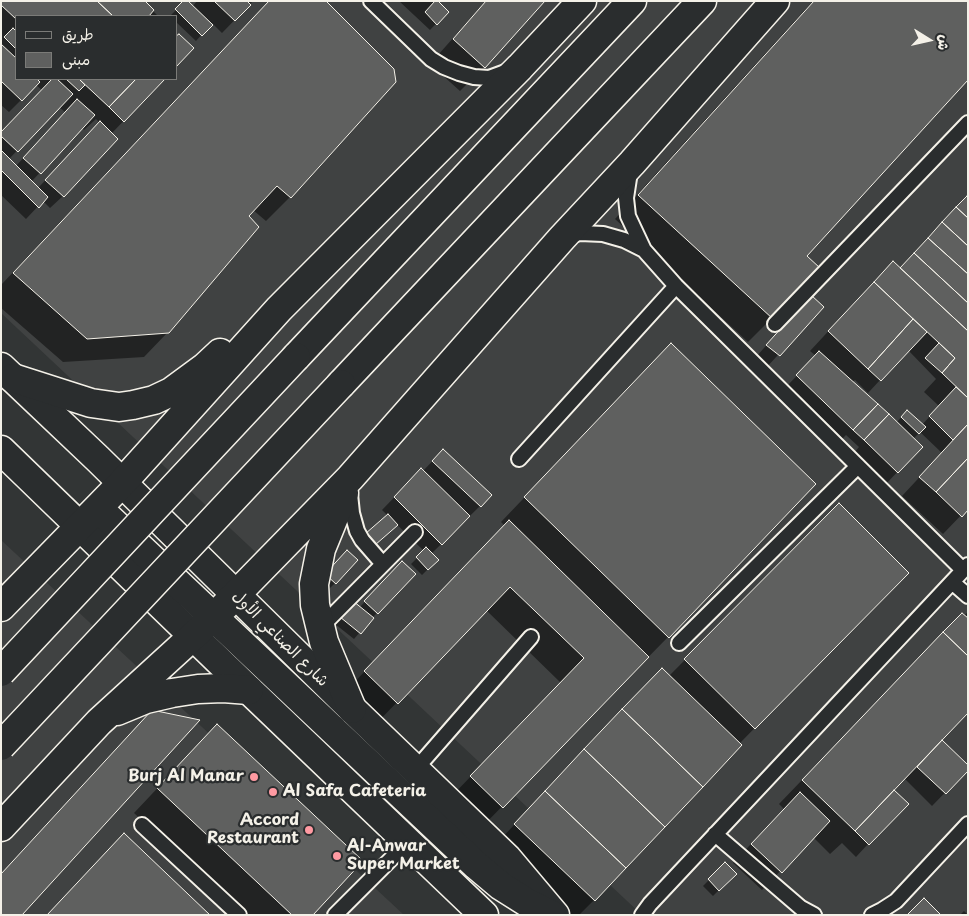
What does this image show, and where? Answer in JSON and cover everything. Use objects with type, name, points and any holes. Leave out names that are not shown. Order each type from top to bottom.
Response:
[{"type":"main road","points":[[1,607],[122,483],[279,309],[520,67],[582,1]]},
{"type":"main road","points":[[1,672],[632,1]]},
{"type":"main road","points":[[1,746],[702,1]]},
{"type":"main road","points":[[1,827],[98,722],[214,618],[350,478],[775,1]]},
{"type":"main road","points":[[7,372],[91,403],[118,407],[133,405],[154,400],[171,392],[205,367],[245,331],[279,309]]},
{"type":"main road","name":"شارع الصناعي الأول","points":[[7,372],[352,709],[508,858],[554,915]]},
{"type":"main road","points":[[1,450],[89,517],[214,618],[476,866],[501,886],[528,903],[554,915]]},
{"type":"main road","points":[[350,478],[327,533],[316,567],[314,584],[315,604],[320,628],[352,709]]},
{"type":"main road","points":[[89,517],[193,635],[484,915]]},
{"type":"main road","points":[[98,722],[122,709],[172,693],[223,688],[249,690]]},
{"type":"lane","points":[[371,1],[431,59],[444,67],[466,75],[489,78],[520,67]]},
{"type":"lane","points":[[775,324],[968,123]]},
{"type":"lane","points":[[632,162],[627,180],[628,216],[644,250],[676,286],[858,466],[965,567],[650,904],[642,915]]},
{"type":"lane","points":[[562,238],[580,233],[602,234],[624,240],[644,250]]},
{"type":"lane","points":[[519,459],[676,286]]},
{"type":"lane","points":[[679,643],[858,466]]},
{"type":"lane","points":[[350,478],[354,522],[362,540],[382,563]]},
{"type":"lane","points":[[320,628],[382,563],[415,532]]},
{"type":"lane","points":[[952,582],[968,596]]},
{"type":"lane","points":[[415,770],[531,637]]},
{"type":"lane","points":[[872,915],[896,901],[968,824]]},
{"type":"lane","points":[[142,825],[239,915]]},
{"type":"lane","points":[[715,834],[801,908],[814,915]]},
{"type":"lane","points":[[335,915],[408,842]]},
{"type":"shaded area","points":[[1,1],[968,1],[968,915],[642,915],[1,313]]},
{"type":"shaded area","points":[[1,540],[404,915],[1,915]]},
{"type":"building","points":[[1,1],[97,1],[112,15],[15,15],[15,18],[1,5]]},
{"type":"building","points":[[97,1],[145,1],[154,10],[150,15],[112,15]]},
{"type":"building","points":[[183,1],[188,1],[213,25],[202,36],[175,9]]},
{"type":"building","points":[[214,1],[247,1],[251,5],[235,21]]},
{"type":"building","points":[[269,1],[326,1],[394,69],[396,82],[291,198],[277,186],[249,216],[259,227],[169,333],[87,339],[13,273]]},
{"type":"building","points":[[435,1],[438,1],[449,12],[437,25],[425,12]]},
{"type":"building","points":[[486,1],[545,1],[485,68],[453,39]]},
{"type":"building","points":[[814,1],[968,1],[968,80],[807,256],[820,268],[773,319],[638,195]]},
{"type":"building","points":[[13,28],[15,30],[15,48],[4,37]]},
{"type":"building","points":[[178,35],[194,48],[178,65]]},
{"type":"building","points":[[1,44],[15,57],[15,80],[38,80],[40,82],[22,101],[1,81]]},
{"type":"building","points":[[51,80],[58,80],[73,94],[18,152],[1,136],[1,132]]},
{"type":"building","points":[[67,80],[80,80],[85,85],[79,91]]},
{"type":"building","points":[[80,80],[135,80],[109,107]]},
{"type":"building","points":[[135,80],[164,80],[124,122],[109,107]]},
{"type":"building","points":[[77,99],[95,115],[41,174],[23,158]]},
{"type":"building","points":[[100,121],[118,139],[64,197],[45,180]]},
{"type":"building","points":[[1,150],[48,197],[39,208],[1,170]]},
{"type":"building","points":[[968,197],[968,218],[956,207]]},
{"type":"building","points":[[956,207],[968,218],[968,246],[942,222]]},
{"type":"building","points":[[942,222],[968,246],[968,274],[928,238]]},
{"type":"building","points":[[928,238],[968,274],[968,303],[914,253]]},
{"type":"building","points":[[914,253],[968,303],[968,331],[900,268]]},
{"type":"building","points":[[893,261],[968,331],[968,398],[942,373],[955,358],[874,282]]},
{"type":"building","points":[[874,282],[913,319],[868,369],[828,331]]},
{"type":"building","points":[[811,295],[824,307],[780,356],[766,345]]},
{"type":"building","points":[[913,319],[927,332],[881,381],[868,369]]},
{"type":"building","points":[[671,343],[816,484],[669,638],[524,497]]},
{"type":"building","points":[[939,343],[955,358],[942,373],[925,358]]},
{"type":"building","points":[[819,351],[878,404],[853,430],[796,375]]},
{"type":"building","points":[[956,387],[968,398],[968,424],[953,440],[929,416]]},
{"type":"building","points":[[878,404],[889,414],[864,440],[853,430]]},
{"type":"building","points":[[907,410],[926,427],[919,434],[901,417]]},
{"type":"building","points":[[889,414],[923,447],[898,473],[864,440]]},
{"type":"building","points":[[968,424],[968,458],[936,492],[919,477]]},
{"type":"building","points":[[443,449],[492,495],[481,507],[432,461]]},
{"type":"building","points":[[968,458],[968,510],[962,517],[936,492]]},
{"type":"building","points":[[421,468],[470,516],[442,545],[394,497]]},
{"type":"building","points":[[839,503],[909,573],[755,729],[684,659]]},
{"type":"building","points":[[388,514],[398,525],[375,545],[365,534]]},
{"type":"building","points":[[509,520],[649,657],[503,808],[470,776],[584,658],[510,587],[398,704],[364,671]]},
{"type":"building","points":[[426,547],[439,560],[428,570],[416,557]]},
{"type":"building","points":[[347,550],[358,560],[336,584],[325,574]]},
{"type":"building","points":[[402,561],[416,574],[378,614],[364,601]]},
{"type":"building","points":[[353,601],[374,618],[361,634],[340,617]]},
{"type":"building","points":[[962,613],[968,618],[968,656],[943,632]]},
{"type":"building","points":[[943,632],[968,656],[968,713],[855,831],[802,780]]},
{"type":"building","points":[[662,668],[742,745],[703,787],[622,709]]},
{"type":"building","points":[[622,709],[703,787],[665,827],[584,749]]},
{"type":"building","points":[[152,710],[200,720],[22,915],[1,915],[1,874]]},
{"type":"building","points":[[217,724],[363,861],[313,915],[292,915],[157,788]]},
{"type":"building","points":[[942,740],[968,765],[968,771],[946,794],[917,767]]},
{"type":"building","points":[[584,749],[665,827],[626,868],[545,791]]},
{"type":"building","points":[[894,790],[909,804],[869,845],[855,831]]},
{"type":"building","points":[[545,791],[626,868],[595,901],[514,824]]},
{"type":"building","points":[[800,792],[830,821],[782,873],[751,844]]},
{"type":"building","points":[[124,833],[210,915],[47,915]]},
{"type":"building","points":[[725,862],[737,874],[719,891],[708,879]]},
{"type":"building","points":[[924,898],[941,915],[907,915]]},
{"type":"place","name":"Burj Al Manar","points":[[254,777]]},
{"type":"place","name":"Al Safa Cafeteria","points":[[273,792]]},
{"type":"place","name":"Accord Restaurant","points":[[309,830]]},
{"type":"place","name":"Al-Anwar Super Market","points":[[337,856]]}]
